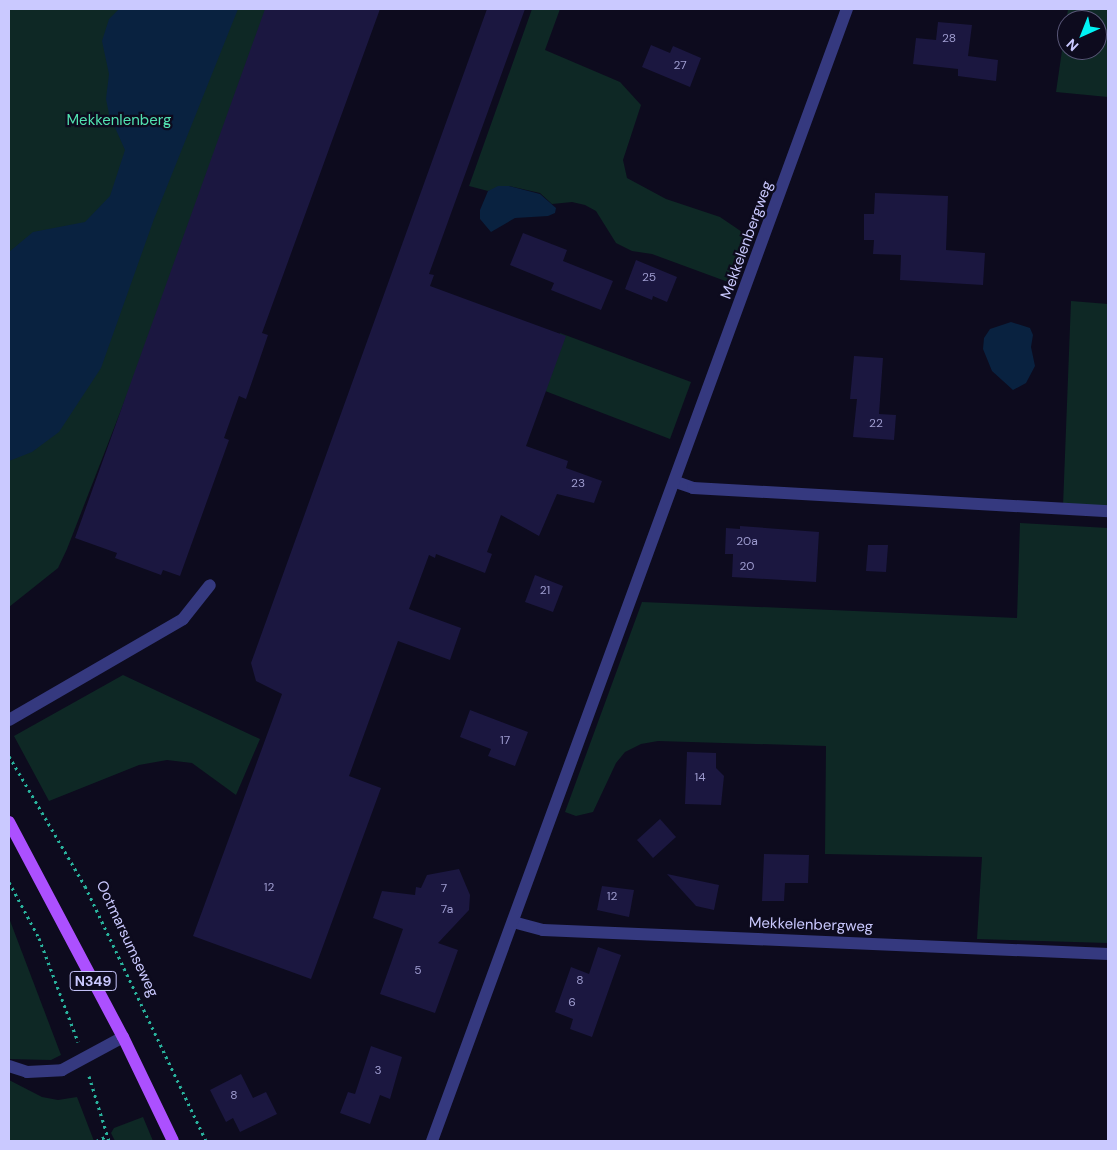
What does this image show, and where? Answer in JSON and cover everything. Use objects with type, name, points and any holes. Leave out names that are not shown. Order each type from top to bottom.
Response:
[{"type":"main road","name":"N349","points":[[9,822],[124,1037],[173,1141]]},
{"type":"street","name":"Mekkelenbergweg","points":[[432,1141],[676,482],[847,9]]},
{"type":"street","points":[[676,482],[693,488],[1108,511]]},
{"type":"street","points":[[9,720],[183,619],[210,585]]},
{"type":"street","name":"Mekkelenbergweg","points":[[513,922],[543,930],[1108,954]]},
{"type":"street","points":[[9,1066],[44,1073],[62,1070],[124,1037]]},
{"type":"path","name":"Ootmarsumseweg","points":[[9,756],[85,886],[206,1141]]},
{"type":"path","points":[[9,882],[39,938],[84,1059],[109,1141]]},
{"type":"path","points":[[96,1141],[107,1136]]},
{"type":"path","points":[[104,1141],[107,1136]]},
{"type":"green space","name":"Mekkenlenberg","points":[[9,9],[277,9],[67,549],[58,568],[9,607]]},
{"type":"green space","points":[[532,9],[560,9],[545,50],[620,82],[641,105],[623,160],[627,178],[666,199],[720,217],[745,234],[728,282],[652,254],[632,251],[616,243],[596,211],[585,205],[572,202],[552,204],[540,193],[509,186],[488,191],[469,186]]},
{"type":"green space","points":[[1068,9],[1108,9],[1108,97],[1056,92],[1061,60],[1107,60],[1107,10]]},
{"type":"green space","points":[[1071,301],[1108,304],[1108,508],[1063,506]]},
{"type":"green space","points":[[560,333],[691,382],[670,439],[540,389]]},
{"type":"green space","points":[[1020,523],[1108,528],[1108,943],[977,939],[982,857],[825,854],[826,746],[658,741],[641,744],[625,752],[616,763],[593,812],[576,816],[565,812],[642,602],[1017,618]]},
{"type":"green space","points":[[123,675],[260,739],[236,795],[192,763],[167,760],[139,765],[49,801],[14,736]]},
{"type":"green space","points":[[9,918],[61,1055],[51,1060],[9,1059]]},
{"type":"green space","points":[[9,1080],[42,1097],[58,1100],[77,1097],[94,1141],[9,1141]]},
{"type":"green space","points":[[143,1117],[153,1141],[115,1141],[111,1133],[114,1128]]},
{"type":"water","points":[[119,9],[238,9],[154,219],[101,368],[59,432],[32,452],[9,461],[9,252],[33,232],[85,222],[110,196],[125,150],[109,114],[106,99],[109,74],[102,41],[109,19]]},
{"type":"water","points":[[498,186],[509,186],[540,194],[556,208],[555,213],[548,216],[515,218],[491,232],[480,219],[480,210],[488,191]]},
{"type":"water","points":[[1011,322],[1030,328],[1033,335],[1031,347],[1035,366],[1026,383],[1013,390],[992,371],[983,349],[984,338],[990,329]]},
{"type":"building","points":[[265,9],[380,9],[262,333],[268,335],[246,399],[239,396],[224,438],[229,440],[180,576],[163,570],[161,575],[115,558],[117,553],[75,538]]},
{"type":"building","points":[[487,9],[525,9],[429,274],[434,275],[430,286],[566,336],[526,446],[568,461],[566,468],[602,481],[594,503],[557,494],[539,536],[501,515],[487,552],[492,554],[485,573],[436,554],[435,558],[429,555],[409,609],[461,628],[450,660],[398,641],[349,776],[381,788],[311,979],[193,936],[282,694],[256,681],[251,663]]},
{"type":"building","points":[[938,22],[972,25],[968,56],[998,60],[996,81],[958,76],[958,69],[913,64],[916,38],[936,40]]},
{"type":"building","points":[[651,45],[670,53],[673,46],[701,58],[690,87],[642,67]]},
{"type":"building","points":[[875,193],[948,196],[946,250],[985,253],[983,285],[900,280],[901,255],[873,254],[874,240],[864,240],[864,214],[874,214]]},
{"type":"building","points":[[523,233],[567,250],[563,261],[613,281],[601,310],[551,290],[554,283],[510,265]]},
{"type":"building","points":[[636,260],[677,277],[667,302],[653,296],[652,300],[625,289]]},
{"type":"building","points":[[854,356],[883,358],[879,414],[896,415],[894,440],[853,437],[857,399],[850,399]]},
{"type":"building","points":[[740,526],[819,532],[816,582],[732,577],[733,554],[725,554],[726,528],[740,529]]},
{"type":"building","points":[[868,545],[888,545],[886,572],[866,571]]},
{"type":"building","points":[[535,575],[563,586],[553,612],[525,602]]},
{"type":"building","points":[[470,710],[528,732],[515,766],[488,756],[491,749],[460,737]]},
{"type":"building","points":[[687,752],[716,753],[716,768],[724,776],[721,805],[685,804]]},
{"type":"building","points":[[660,819],[676,837],[653,858],[637,840]]},
{"type":"building","points":[[764,854],[809,855],[808,883],[785,883],[784,901],[762,901]]},
{"type":"building","points":[[459,869],[470,895],[469,910],[438,943],[458,950],[435,1013],[380,994],[403,929],[373,918],[382,891],[415,895],[416,887],[421,888],[427,875]]},
{"type":"building","points":[[667,874],[719,885],[714,910],[696,906]]},
{"type":"building","points":[[602,886],[634,890],[629,917],[597,910]]},
{"type":"building","points":[[598,947],[621,955],[592,1037],[570,1029],[573,1019],[555,1012],[571,967],[589,974]]},
{"type":"building","points":[[371,1046],[402,1057],[390,1099],[380,1095],[370,1124],[340,1113],[348,1092],[355,1094]]},
{"type":"building","points":[[241,1074],[253,1098],[266,1092],[277,1114],[240,1132],[233,1118],[226,1122],[210,1090]]}]
